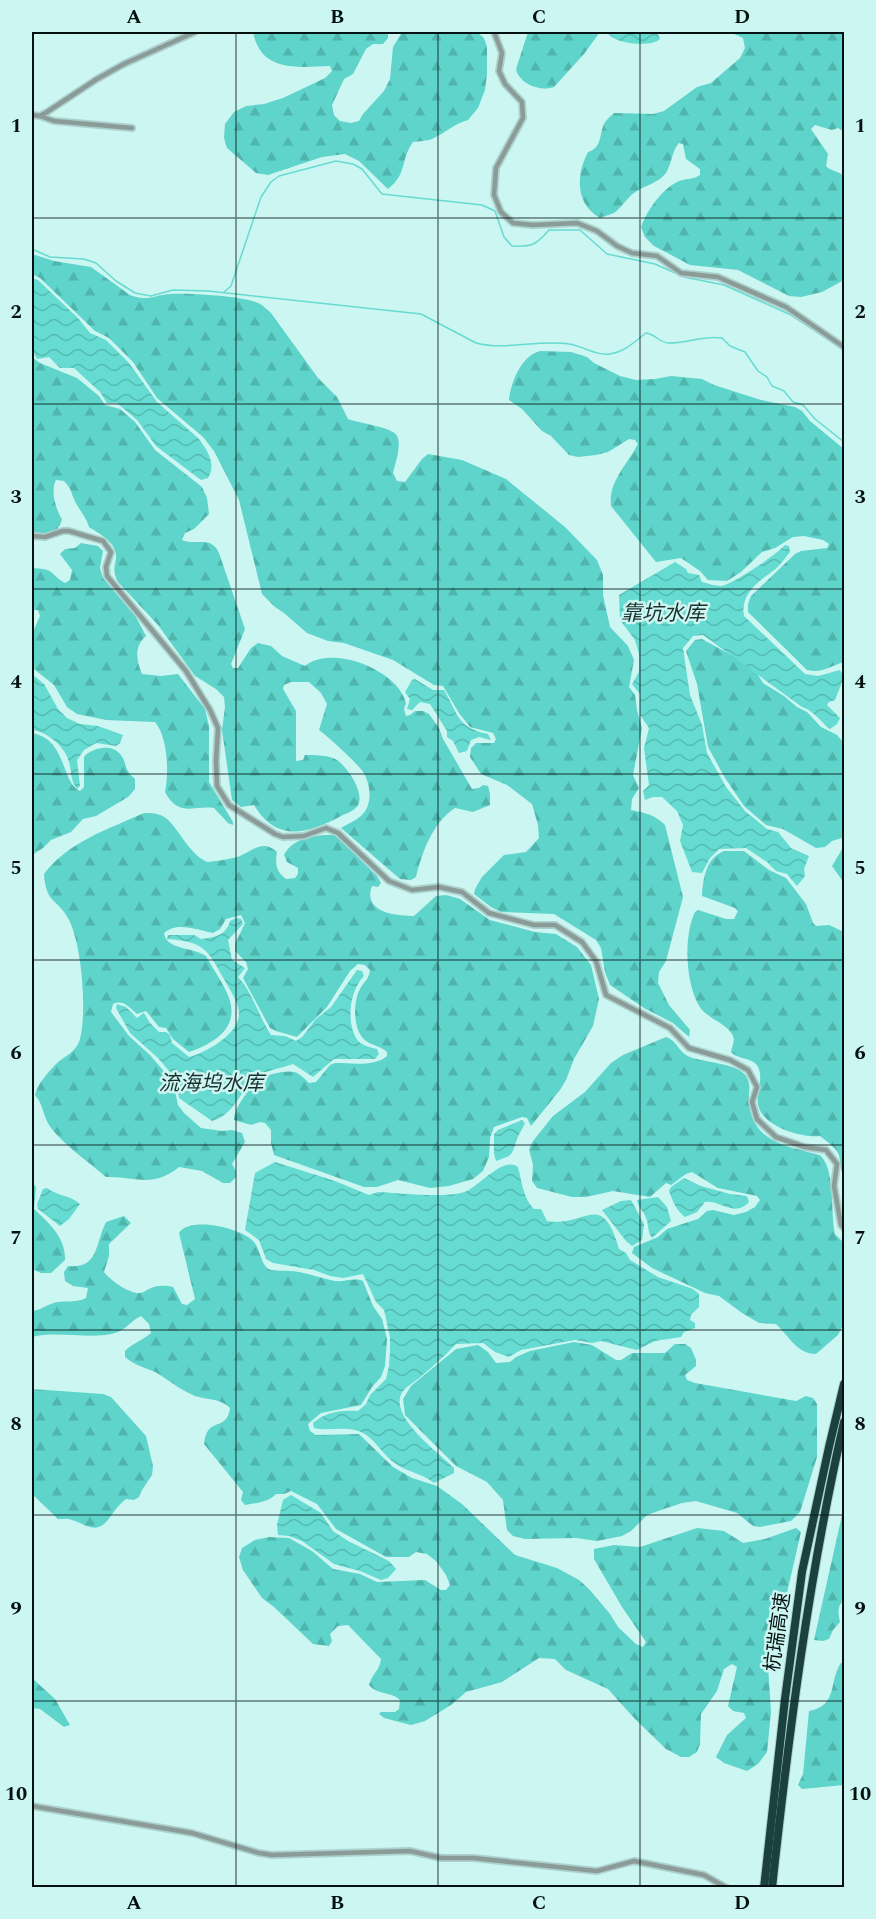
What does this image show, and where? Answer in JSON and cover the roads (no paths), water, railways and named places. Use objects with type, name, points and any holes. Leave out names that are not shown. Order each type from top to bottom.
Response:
[{"type":"highway","name":"杭瑞高速","points":[[768,1886],[785,1699],[802,1572],[844,1384]]},
{"type":"highway","name":"杭瑞高速","points":[[768,1886],[800,1660],[817,1558],[844,1422]]},
{"type":"street","points":[[40,116],[96,78],[195,32]]},
{"type":"street","points":[[494,32],[502,53],[499,71],[505,84],[522,102],[523,118],[496,168],[494,195],[501,212],[513,223],[577,224],[597,231],[617,246],[632,253],[657,256],[681,273],[718,278],[786,307],[844,347]]},
{"type":"street","points":[[32,116],[54,121],[132,128]]},
{"type":"street","points":[[32,536],[45,537],[69,531],[103,541],[109,547],[111,552],[106,567],[107,576],[186,671],[210,710],[218,728],[217,786],[233,809],[283,837],[304,836],[330,828],[389,880],[412,890],[439,887],[462,892],[489,913],[534,925],[555,925],[582,942],[596,962],[606,995],[670,1028],[689,1048],[730,1059],[748,1071],[757,1087],[752,1102],[757,1119],[776,1137],[805,1147],[826,1150],[837,1164],[834,1186],[841,1225],[844,1228]]},
{"type":"street","points":[[32,1806],[192,1833],[265,1854],[410,1851],[441,1858],[473,1858],[597,1871],[634,1861],[704,1875],[727,1887]]},
{"type":"water","points":[[607,32],[657,32],[660,39],[640,44],[624,42]]},
{"type":"water","points":[[32,278],[38,280],[78,318],[90,333],[106,340],[129,363],[157,402],[198,438],[211,463],[211,473],[208,478],[201,480],[156,446],[137,420],[117,403],[107,403],[100,392],[74,368],[60,368],[49,357],[37,359],[32,350]]},
{"type":"water","name":"靠坑水库","points":[[785,545],[789,546],[790,552],[778,567],[747,595],[743,608],[744,616],[805,674],[818,676],[840,670],[844,677],[835,700],[827,705],[840,718],[837,724],[830,729],[810,711],[703,635],[693,636],[683,648],[690,695],[702,725],[707,753],[726,787],[745,811],[767,829],[778,832],[791,848],[809,856],[804,869],[805,876],[797,886],[787,874],[776,871],[746,848],[719,849],[710,858],[702,873],[692,872],[680,841],[683,825],[677,811],[662,797],[645,800],[643,791],[649,785],[644,748],[649,728],[640,715],[640,694],[632,684],[639,672],[639,654],[635,640],[620,620],[619,595],[675,562],[688,573],[699,575],[702,582],[721,586],[754,569]]},
{"type":"water","points":[[32,674],[44,684],[58,709],[67,718],[80,724],[98,726],[123,735],[116,746],[96,743],[84,750],[77,760],[80,786],[77,789],[64,751],[49,737],[32,730]]},
{"type":"water","points":[[415,679],[433,690],[444,690],[464,724],[488,734],[491,740],[479,737],[471,740],[467,751],[459,753],[453,741],[447,737],[447,731],[430,704],[420,702],[412,710],[407,709],[410,699],[405,692]]},
{"type":"water","name":"流海坞水库","points":[[236,918],[241,919],[243,924],[228,940],[232,960],[245,968],[238,977],[247,989],[271,1035],[285,1036],[296,1041],[302,1037],[316,1019],[331,1007],[357,970],[362,971],[364,976],[355,989],[351,1005],[353,1031],[360,1042],[377,1049],[379,1054],[375,1059],[334,1059],[313,1077],[293,1064],[267,1072],[254,1079],[231,1109],[212,1121],[179,1098],[177,1084],[170,1072],[130,1033],[116,1008],[117,1004],[126,1007],[137,1018],[144,1013],[159,1032],[166,1032],[170,1035],[172,1043],[189,1057],[204,1051],[228,1035],[238,1021],[239,1013],[233,996],[209,954],[190,942],[167,939],[168,935],[194,935],[201,939],[215,936],[226,930],[230,921]]},
{"type":"water","points":[[522,1120],[525,1123],[512,1153],[496,1161],[494,1134]]},
{"type":"water","points":[[275,1162],[335,1181],[369,1195],[378,1192],[436,1195],[459,1193],[473,1188],[499,1168],[506,1165],[518,1167],[527,1200],[534,1209],[541,1209],[547,1221],[560,1222],[599,1215],[606,1220],[613,1231],[619,1249],[626,1253],[630,1260],[658,1277],[693,1289],[699,1294],[699,1307],[691,1315],[690,1320],[695,1323],[695,1328],[684,1332],[681,1337],[655,1341],[637,1350],[601,1341],[592,1343],[575,1340],[521,1350],[509,1357],[495,1352],[483,1343],[456,1344],[433,1367],[403,1391],[400,1401],[407,1422],[454,1468],[454,1473],[434,1483],[396,1464],[361,1432],[350,1429],[314,1428],[313,1423],[323,1416],[339,1411],[358,1411],[366,1404],[370,1395],[386,1379],[390,1337],[384,1310],[376,1302],[363,1274],[343,1278],[273,1263],[266,1259],[259,1240],[245,1230],[255,1173]]},
{"type":"water","points":[[684,1178],[701,1186],[747,1196],[749,1202],[743,1207],[733,1209],[717,1203],[705,1202],[697,1212],[685,1217],[675,1206],[669,1191]]},
{"type":"water","points":[[47,1188],[80,1204],[69,1219],[60,1226],[38,1209],[37,1204],[43,1189]]},
{"type":"water","points":[[658,1197],[667,1207],[671,1221],[652,1238],[637,1200]]},
{"type":"water","points":[[631,1200],[644,1224],[642,1240],[632,1246],[602,1210],[621,1201]]},
{"type":"water","points":[[291,1495],[321,1513],[333,1531],[389,1561],[396,1569],[388,1578],[381,1580],[334,1564],[302,1541],[278,1535],[277,1525],[283,1500]]},
{"type":"waterway","points":[[224,292],[231,286],[261,197],[271,182],[279,176],[336,161],[353,164],[362,169],[382,194],[482,205],[495,211],[504,237],[512,246],[533,244],[549,230],[580,230],[607,254],[655,264],[684,277],[724,285],[791,315],[844,350]]},
{"type":"waterway","points":[[32,249],[50,257],[84,259],[96,263],[116,281],[135,293],[151,296],[173,290],[208,291],[421,314],[476,343],[487,345],[557,343],[574,345],[605,354],[625,349],[646,333],[668,343],[722,338],[730,346],[745,352],[772,386],[784,391],[793,402],[803,405],[815,419],[844,442]]}]
